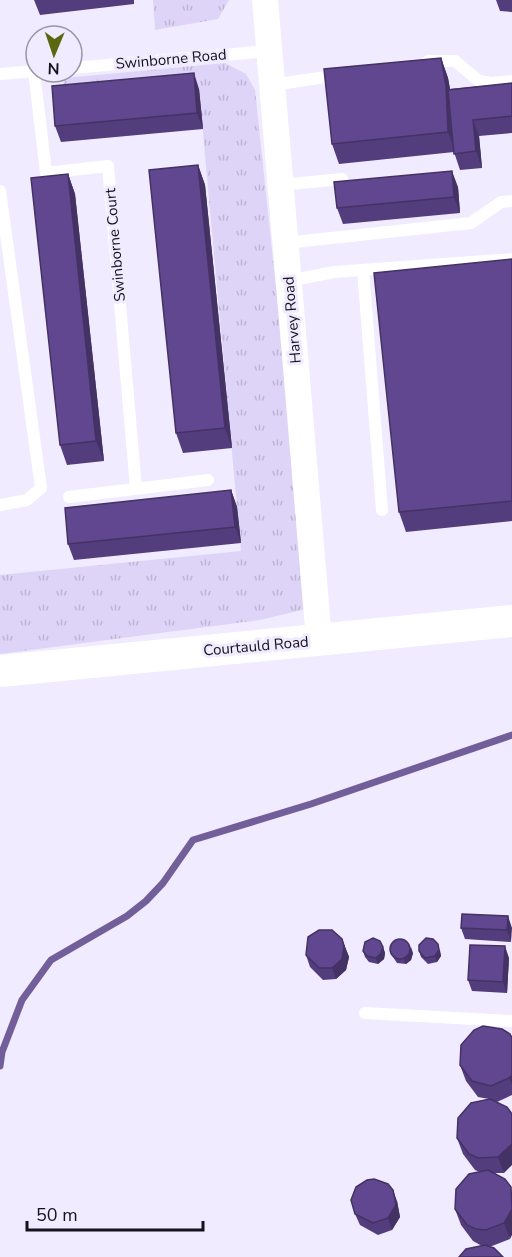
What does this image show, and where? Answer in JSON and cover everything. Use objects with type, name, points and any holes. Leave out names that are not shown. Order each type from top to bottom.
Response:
[{"type":"street","name":"Harvey Road","points":[[265,0],[319,640]]},
{"type":"street","name":"Courtauld Road","points":[[0,670],[512,621]]},
{"type":"lane","name":"Swinborne Road","points":[[84,67],[269,51]]},
{"type":"lane","points":[[419,63],[454,61],[479,81],[491,83],[512,81]]},
{"type":"lane","points":[[0,74],[24,72]]},
{"type":"lane","points":[[272,85],[351,73]]},
{"type":"lane","name":"Swinborne Court","points":[[36,84],[46,172],[108,166],[136,488]]},
{"type":"lane","points":[[280,185],[342,179]]},
{"type":"lane","points":[[0,191],[41,488],[27,500],[0,505]]},
{"type":"lane","points":[[285,243],[471,223],[501,202],[512,201]]},
{"type":"lane","points":[[288,281],[363,270],[512,259]]},
{"type":"lane","points":[[363,270],[382,510]]},
{"type":"lane","points":[[69,497],[208,480]]},
{"type":"lane","points":[[365,1012],[512,1021]]},
{"type":"green space","points":[[153,0],[229,0],[218,19],[155,30]]},
{"type":"green space","points":[[225,63],[246,74],[255,90],[310,608],[260,620],[0,654],[0,575],[241,551],[199,89],[58,102],[63,84],[84,84],[84,76]]},
{"type":"building","points":[[441,58],[446,86],[448,132],[332,144],[324,69]]},
{"type":"building","points":[[194,73],[197,113],[55,126],[52,86]]},
{"type":"building","points":[[512,83],[512,116],[473,120],[476,151],[454,154],[448,90]]},
{"type":"building","points":[[198,165],[225,428],[176,433],[149,170]]},
{"type":"building","points":[[452,171],[454,197],[337,208],[334,182]]},
{"type":"building","points":[[68,174],[96,441],[60,445],[31,178]]},
{"type":"building","points":[[512,259],[512,501],[399,512],[374,273]]},
{"type":"building","points":[[231,490],[235,527],[68,544],[65,508]]},
{"type":"building","points":[[462,914],[508,916],[507,930],[461,928]]},
{"type":"building","points":[[319,930],[332,930],[342,939],[344,946],[342,959],[332,968],[319,968],[306,955],[308,937]]},
{"type":"building","points":[[373,938],[380,941],[383,947],[376,958],[367,956],[363,951],[365,942]]},
{"type":"building","points":[[426,938],[433,939],[438,944],[439,950],[435,956],[425,958],[419,951],[419,945]]},
{"type":"building","points":[[400,939],[407,942],[410,949],[407,956],[400,959],[393,956],[390,949],[393,942]]},
{"type":"building","points":[[470,945],[505,946],[503,982],[468,980]]},
{"type":"building","points":[[483,1026],[502,1029],[512,1038],[512,1075],[491,1086],[472,1081],[460,1065],[461,1045],[474,1030]]},
{"type":"building","points":[[490,1099],[507,1107],[512,1114],[512,1144],[498,1157],[478,1158],[469,1154],[457,1138],[458,1118],[471,1103]]},
{"type":"building","points":[[488,1170],[505,1179],[511,1187],[512,1209],[504,1223],[486,1230],[476,1229],[467,1225],[455,1209],[456,1189],[469,1174]]},
{"type":"building","points":[[374,1179],[388,1184],[393,1190],[396,1205],[388,1218],[373,1223],[355,1214],[351,1200],[356,1187],[367,1180]]},
{"type":"building","points":[[485,1245],[494,1248],[503,1257],[459,1257],[466,1249]]},
{"type":"waterway","points":[[0,1066],[2,1052],[22,1000],[51,960],[127,916],[146,901],[163,883],[193,840],[311,804],[512,735]]}]
